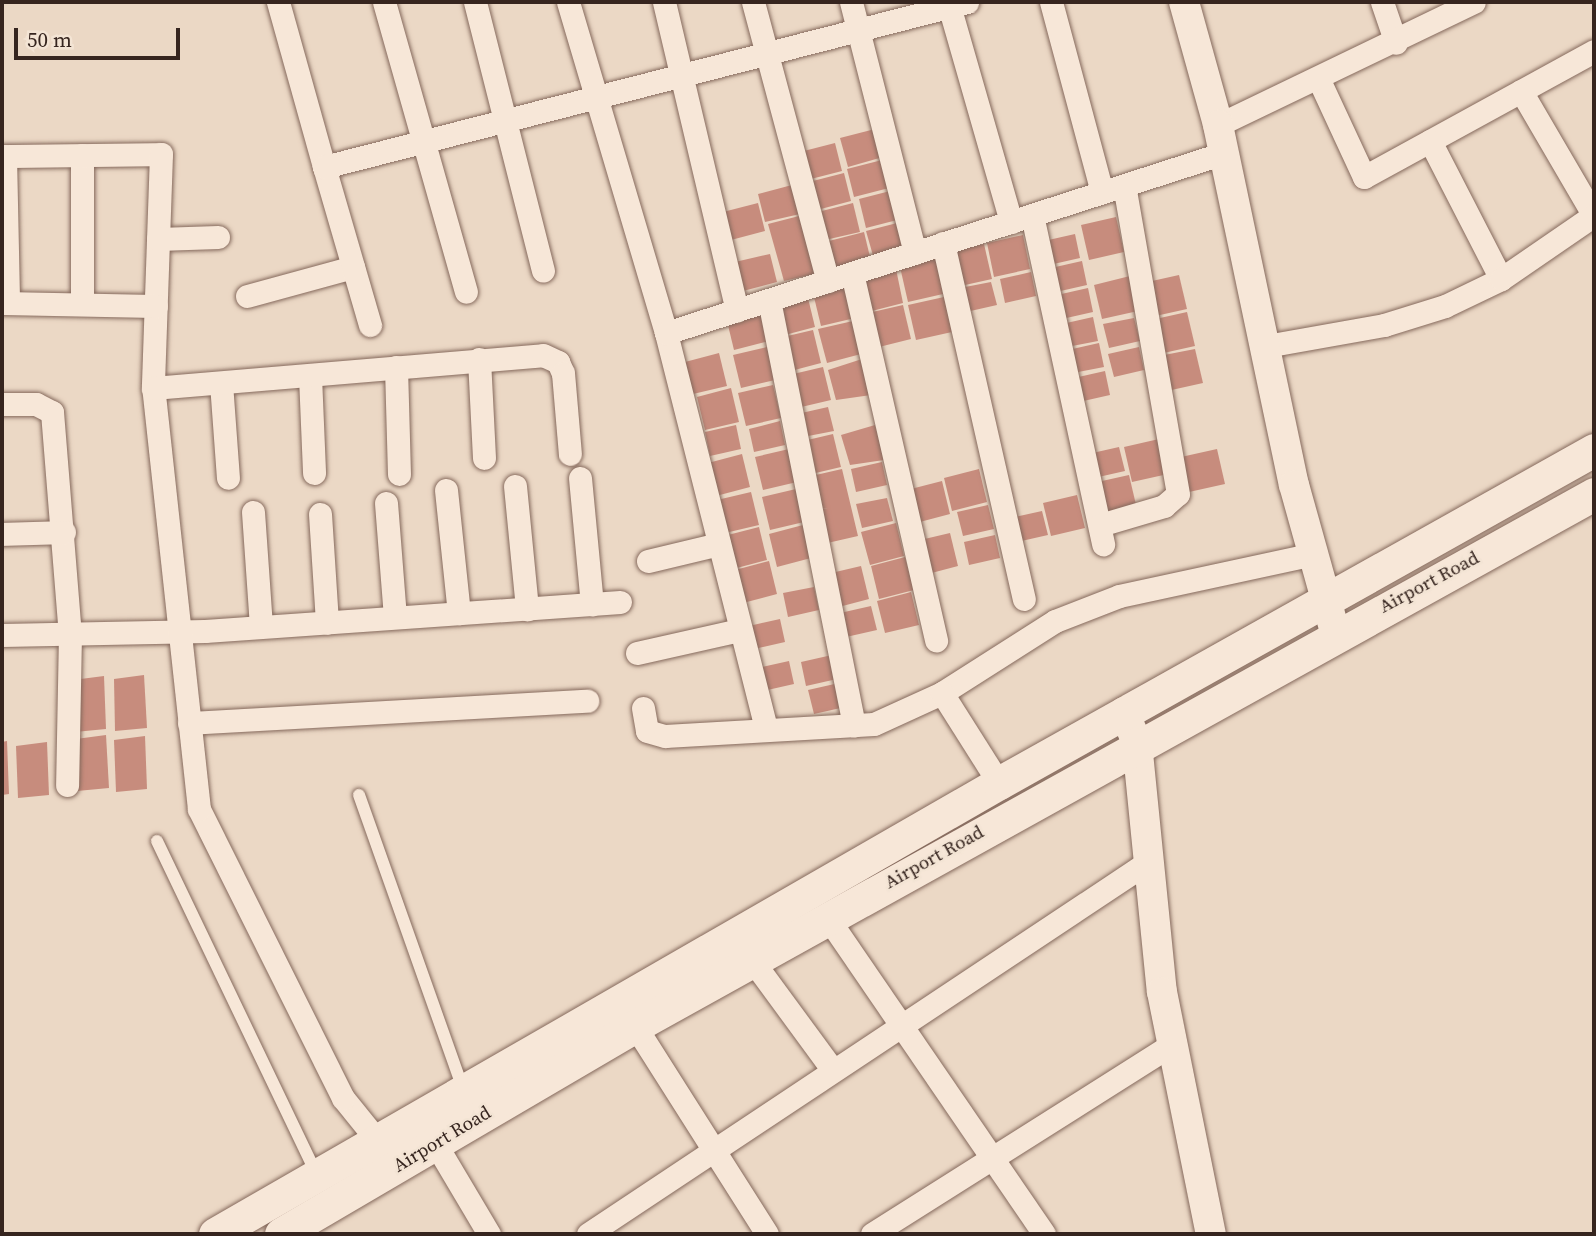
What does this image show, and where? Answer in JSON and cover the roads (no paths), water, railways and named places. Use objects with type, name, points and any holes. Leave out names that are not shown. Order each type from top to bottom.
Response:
[{"type":"main road","points":[[215,1234],[317,1176],[387,1153],[464,1091],[1124,712],[1594,450]]},
{"type":"main road","name":"Airport Road","points":[[281,1234],[387,1153],[435,1143],[635,1026],[1335,632],[1594,494]]},
{"type":"street","points":[[278,2],[370,325]]},
{"type":"street","points":[[384,2],[466,292]]},
{"type":"street","points":[[475,2],[503,124],[543,271]]},
{"type":"street","points":[[568,2],[595,101],[666,333],[739,630],[766,727]]},
{"type":"street","points":[[664,2],[737,310]]},
{"type":"street","points":[[752,2],[828,281]]},
{"type":"street","points":[[851,2],[915,253]]},
{"type":"street","points":[[324,167],[767,58],[955,4],[1021,219],[1102,535],[1164,506],[1178,494],[1113,189],[1051,2]]},
{"type":"street","points":[[1184,2],[1221,139],[1313,554],[1335,632]]},
{"type":"street","points":[[1382,2],[1396,43]]},
{"type":"street","points":[[666,333],[1113,189],[1221,139],[1319,80],[1474,2]]},
{"type":"street","points":[[1319,80],[1364,177],[1594,51]]},
{"type":"street","points":[[1266,346],[1384,325],[1501,279],[1594,216],[1521,91]]},
{"type":"street","points":[[1430,141],[1501,279]]},
{"type":"street","points":[[156,306],[5,303],[4,156],[161,154],[156,306],[153,388],[199,809],[343,1098],[387,1153]]},
{"type":"street","points":[[82,155],[82,304]]},
{"type":"street","points":[[158,239],[218,237]]},
{"type":"street","points":[[943,243],[1024,599]]},
{"type":"street","points":[[247,296],[353,267]]},
{"type":"street","points":[[852,273],[936,641]]},
{"type":"street","points":[[769,300],[854,726]]},
{"type":"street","points":[[153,388],[543,355],[558,362],[570,454]]},
{"type":"street","points":[[479,359],[484,458]]},
{"type":"street","points":[[397,368],[399,474]]},
{"type":"street","points":[[310,376],[314,473]]},
{"type":"street","points":[[221,383],[228,478]]},
{"type":"street","points":[[2,404],[36,404],[52,412],[64,532],[70,634],[67,785]]},
{"type":"street","points":[[580,478],[592,604]]},
{"type":"street","points":[[515,486],[527,609]]},
{"type":"street","points":[[446,490],[459,613]]},
{"type":"street","points":[[386,503],[395,617]]},
{"type":"street","points":[[253,512],[261,626]]},
{"type":"street","points":[[320,514],[327,624]]},
{"type":"street","points":[[2,534],[64,532]]},
{"type":"street","points":[[648,561],[719,544]]},
{"type":"street","points":[[643,708],[647,731],[658,735],[766,727],[854,726],[896,718],[942,693],[1055,621],[1118,596],[1313,554]]},
{"type":"street","points":[[2,635],[180,633],[620,602]]},
{"type":"street","points":[[637,653],[739,630]]},
{"type":"street","points":[[942,693],[999,783]]},
{"type":"street","points":[[190,723],[587,701]]},
{"type":"street","points":[[1124,712],[1137,743],[1172,1044],[1211,1234]]},
{"type":"street","points":[[588,1234],[710,1148],[1151,860]]},
{"type":"street","points":[[827,917],[1044,1234]]},
{"type":"street","points":[[752,960],[832,1069]]},
{"type":"street","points":[[635,1026],[767,1234]]},
{"type":"street","points":[[872,1234],[1172,1044]]},
{"type":"street","points":[[435,1143],[489,1234]]},
{"type":"lane","points":[[359,795],[464,1091]]},
{"type":"lane","points":[[157,841],[317,1176]]}]
